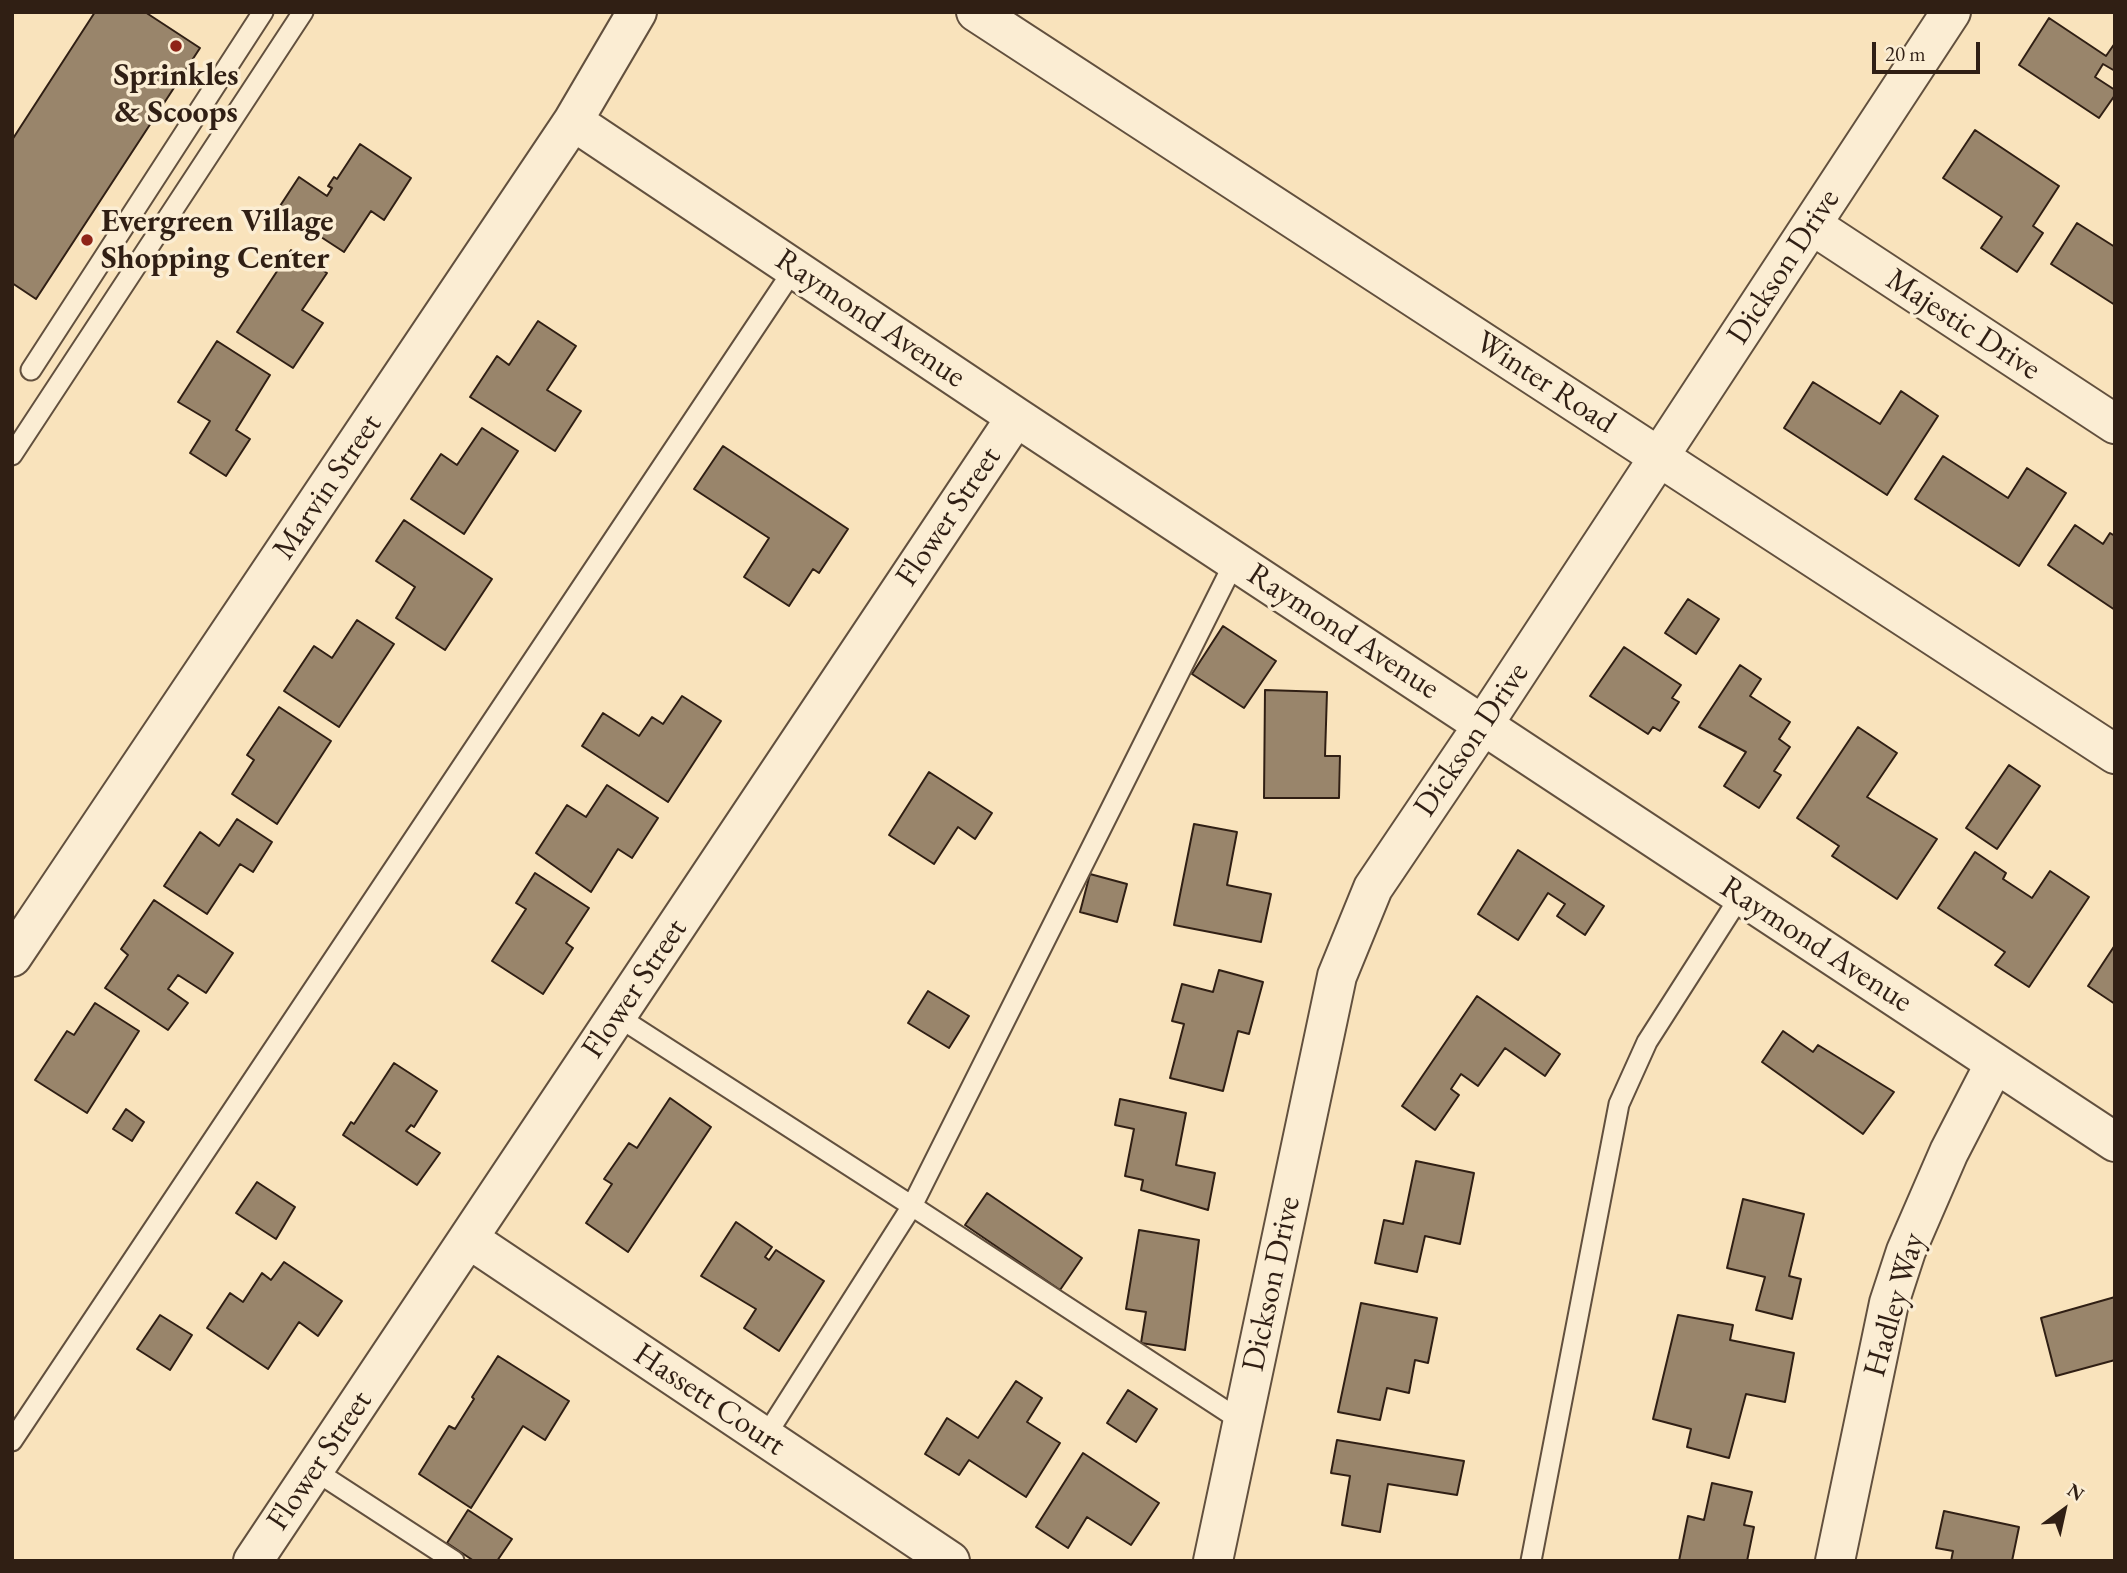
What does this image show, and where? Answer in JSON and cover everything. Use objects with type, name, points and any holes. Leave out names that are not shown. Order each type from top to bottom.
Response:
[{"type":"street","name":"Marvin Street","points":[[12,957],[573,121],[637,12]]},
{"type":"street","name":"Winter Road","points":[[976,12],[2115,754]]},
{"type":"street","name":"Dickson Drive","points":[[1213,1561],[1337,976],[1373,888],[1951,12]]},
{"type":"street","name":"Raymond Avenue","points":[[573,121],[1016,417],[2115,1142]]},
{"type":"street","name":"Majestic Drive","points":[[1812,225],[2115,425]]},
{"type":"street","name":"Flower Street","points":[[253,1561],[1016,417]]},
{"type":"street","name":"Hadley Way","points":[[1835,1561],[1889,1303],[1906,1251],[1949,1152],[1995,1062]]},
{"type":"street","name":"Hassett Court","points":[[469,1239],[950,1561]]},
{"type":"lane","points":[[30,370],[263,12]]},
{"type":"lane","points":[[12,455],[303,12]]},
{"type":"lane","points":[[12,1441],[794,269]]},
{"type":"lane","points":[[765,1437],[912,1206],[1235,561]]},
{"type":"lane","points":[[1531,1561],[1619,1104],[1647,1042],[1741,895]]},
{"type":"lane","points":[[617,1016],[1242,1422]]},
{"type":"lane","points":[[314,1470],[454,1561]]},
{"type":"building","points":[[95,12],[145,12],[200,48],[36,299],[12,283],[12,140]]},
{"type":"building","points":[[2049,18],[2106,56],[2115,43],[2115,71],[2103,64],[2095,77],[2115,90],[2115,95],[2099,118],[2019,65]]},
{"type":"building","points":[[1975,130],[2059,186],[2033,226],[2043,233],[2017,272],[1981,248],[2002,217],[1943,178]]},
{"type":"building","points":[[360,144],[411,178],[384,220],[371,211],[344,252],[278,209],[299,177],[327,196],[332,188],[328,186],[334,177],[337,179]]},
{"type":"building","points":[[2077,223],[2115,247],[2115,305],[2051,264]]},
{"type":"building","points":[[291,250],[327,273],[302,310],[323,323],[293,368],[237,332]]},
{"type":"building","points":[[538,321],[576,346],[547,390],[581,411],[555,451],[470,397],[497,356],[509,365]]},
{"type":"building","points":[[217,341],[270,375],[236,430],[250,439],[226,476],[190,453],[210,421],[178,402]]},
{"type":"building","points":[[1813,382],[1880,424],[1901,391],[1938,416],[1887,495],[1784,428]]},
{"type":"building","points":[[482,428],[518,451],[464,534],[411,499],[441,454],[457,465]]},
{"type":"building","points":[[723,446],[848,529],[819,573],[813,569],[789,606],[744,577],[769,538],[694,489]]},
{"type":"building","points":[[1943,456],[2008,498],[2027,468],[2066,493],[2019,566],[1915,499]]},
{"type":"building","points":[[404,520],[492,579],[445,650],[396,618],[415,587],[376,561]]},
{"type":"building","points":[[2075,525],[2103,544],[2110,533],[2115,536],[2115,610],[2048,565]]},
{"type":"building","points":[[1688,599],[1719,619],[1696,654],[1665,633]]},
{"type":"building","points":[[357,620],[394,644],[339,727],[284,691],[314,646],[332,658]]},
{"type":"building","points":[[1223,626],[1276,661],[1244,708],[1192,674]]},
{"type":"building","points":[[1624,647],[1681,685],[1672,698],[1679,702],[1660,731],[1653,727],[1648,734],[1590,696]]},
{"type":"building","points":[[1740,665],[1761,679],[1750,696],[1790,722],[1779,739],[1790,747],[1774,771],[1781,775],[1759,808],[1724,786],[1746,752],[1699,727]]},
{"type":"building","points":[[1265,690],[1327,692],[1325,756],[1340,756],[1339,798],[1264,798]]},
{"type":"building","points":[[682,696],[721,721],[668,802],[582,746],[603,713],[639,736],[652,717],[663,724]]},
{"type":"building","points":[[279,707],[331,741],[277,824],[232,794],[254,760],[247,755]]},
{"type":"building","points":[[1858,727],[1897,753],[1867,797],[1937,839],[1897,899],[1832,856],[1839,846],[1797,818]]},
{"type":"building","points":[[2009,765],[2040,786],[1997,849],[1966,828]]},
{"type":"building","points":[[929,772],[992,813],[975,839],[958,827],[934,864],[889,835]]},
{"type":"building","points":[[607,785],[658,818],[632,858],[618,849],[591,892],[536,853],[567,805],[586,817]]},
{"type":"building","points":[[237,819],[272,842],[253,872],[240,864],[207,914],[164,886],[200,832],[219,846]]},
{"type":"building","points":[[1194,824],[1237,832],[1227,885],[1271,894],[1261,942],[1174,925]]},
{"type":"building","points":[[1518,850],[1604,906],[1585,935],[1557,916],[1565,904],[1548,893],[1518,940],[1478,914]]},
{"type":"building","points":[[1975,852],[2006,873],[2003,879],[2032,898],[2050,871],[2089,897],[2029,987],[1995,965],[2005,952],[1938,908]]},
{"type":"building","points":[[535,873],[589,908],[566,943],[573,948],[543,994],[492,961],[526,909],[516,903]]},
{"type":"building","points":[[1090,874],[1127,884],[1117,922],[1080,912]]},
{"type":"building","points":[[154,900],[233,953],[206,993],[178,975],[168,989],[188,1003],[168,1030],[105,988],[128,955],[121,949]]},
{"type":"building","points":[[2115,945],[2115,1004],[2088,986]]},
{"type":"building","points":[[1219,970],[1263,982],[1249,1034],[1238,1031],[1223,1091],[1170,1078],[1184,1024],[1172,1021],[1182,984],[1213,992]]},
{"type":"building","points":[[928,991],[969,1016],[949,1048],[908,1023]]},
{"type":"building","points":[[1477,996],[1560,1054],[1545,1076],[1505,1048],[1478,1086],[1461,1074],[1451,1089],[1459,1095],[1435,1130],[1402,1106]]},
{"type":"building","points":[[95,1003],[139,1031],[87,1113],[35,1080],[67,1031],[74,1035]]},
{"type":"building","points":[[1783,1031],[1813,1052],[1818,1045],[1894,1092],[1863,1134],[1762,1062]]},
{"type":"building","points":[[394,1063],[437,1091],[414,1127],[411,1125],[406,1131],[440,1153],[417,1185],[343,1135],[351,1122],[354,1124]]},
{"type":"building","points":[[670,1098],[711,1127],[628,1252],[586,1223],[612,1184],[604,1179],[629,1143],[637,1148]]},
{"type":"building","points":[[1120,1099],[1186,1113],[1176,1165],[1215,1173],[1208,1210],[1141,1190],[1143,1180],[1125,1176],[1134,1129],[1115,1125]]},
{"type":"building","points":[[126,1109],[144,1122],[132,1141],[113,1129]]},
{"type":"building","points":[[1416,1161],[1474,1173],[1460,1244],[1425,1236],[1417,1272],[1375,1263],[1384,1220],[1403,1224]]},
{"type":"building","points":[[257,1182],[295,1207],[276,1239],[236,1213]]},
{"type":"building","points":[[987,1193],[1082,1258],[1060,1290],[965,1225]]},
{"type":"building","points":[[1743,1199],[1804,1214],[1789,1276],[1801,1279],[1792,1319],[1756,1310],[1765,1277],[1727,1268]]},
{"type":"building","points":[[736,1222],[772,1247],[765,1257],[769,1260],[776,1250],[824,1281],[779,1351],[744,1328],[756,1309],[701,1276]]},
{"type":"building","points":[[1139,1230],[1199,1240],[1185,1350],[1141,1343],[1146,1312],[1126,1309]]},
{"type":"building","points":[[284,1262],[342,1301],[318,1336],[299,1322],[268,1369],[207,1328],[230,1293],[243,1302],[262,1273],[271,1280]]},
{"type":"building","points":[[2115,1297],[2115,1360],[2056,1376],[2041,1318]]},
{"type":"building","points":[[1361,1303],[1437,1318],[1428,1363],[1415,1360],[1409,1393],[1387,1388],[1380,1420],[1338,1412]]},
{"type":"building","points":[[160,1315],[192,1335],[170,1370],[137,1349]]},
{"type":"building","points":[[1678,1315],[1733,1325],[1730,1340],[1794,1353],[1785,1402],[1746,1394],[1729,1458],[1687,1447],[1691,1429],[1653,1419]]},
{"type":"building","points":[[498,1356],[569,1401],[545,1440],[523,1426],[471,1508],[419,1474],[449,1426],[455,1429]]},
{"type":"building","points":[[1016,1381],[1042,1398],[1027,1422],[1060,1443],[1026,1497],[969,1460],[959,1475],[925,1454],[947,1418],[978,1438]]},
{"type":"building","points":[[1128,1390],[1157,1409],[1136,1442],[1107,1423]]},
{"type":"building","points":[[1337,1440],[1464,1461],[1457,1495],[1388,1484],[1380,1532],[1342,1525],[1350,1476],[1331,1473]]},
{"type":"building","points":[[1083,1453],[1159,1503],[1131,1545],[1087,1517],[1068,1548],[1036,1527]]},
{"type":"building","points":[[1712,1483],[1752,1492],[1744,1525],[1754,1527],[1747,1561],[1679,1561],[1688,1516],[1704,1520]]},
{"type":"building","points":[[468,1510],[512,1539],[497,1561],[474,1561],[447,1543]]},
{"type":"building","points":[[1944,1511],[2019,1527],[2012,1561],[1951,1561],[1953,1551],[1936,1548]]},
{"type":"place","name":"Sprinkles & Scoops","points":[[176,46]]},
{"type":"place","name":"Evergreen Village Shopping Center","points":[[87,240]]}]
